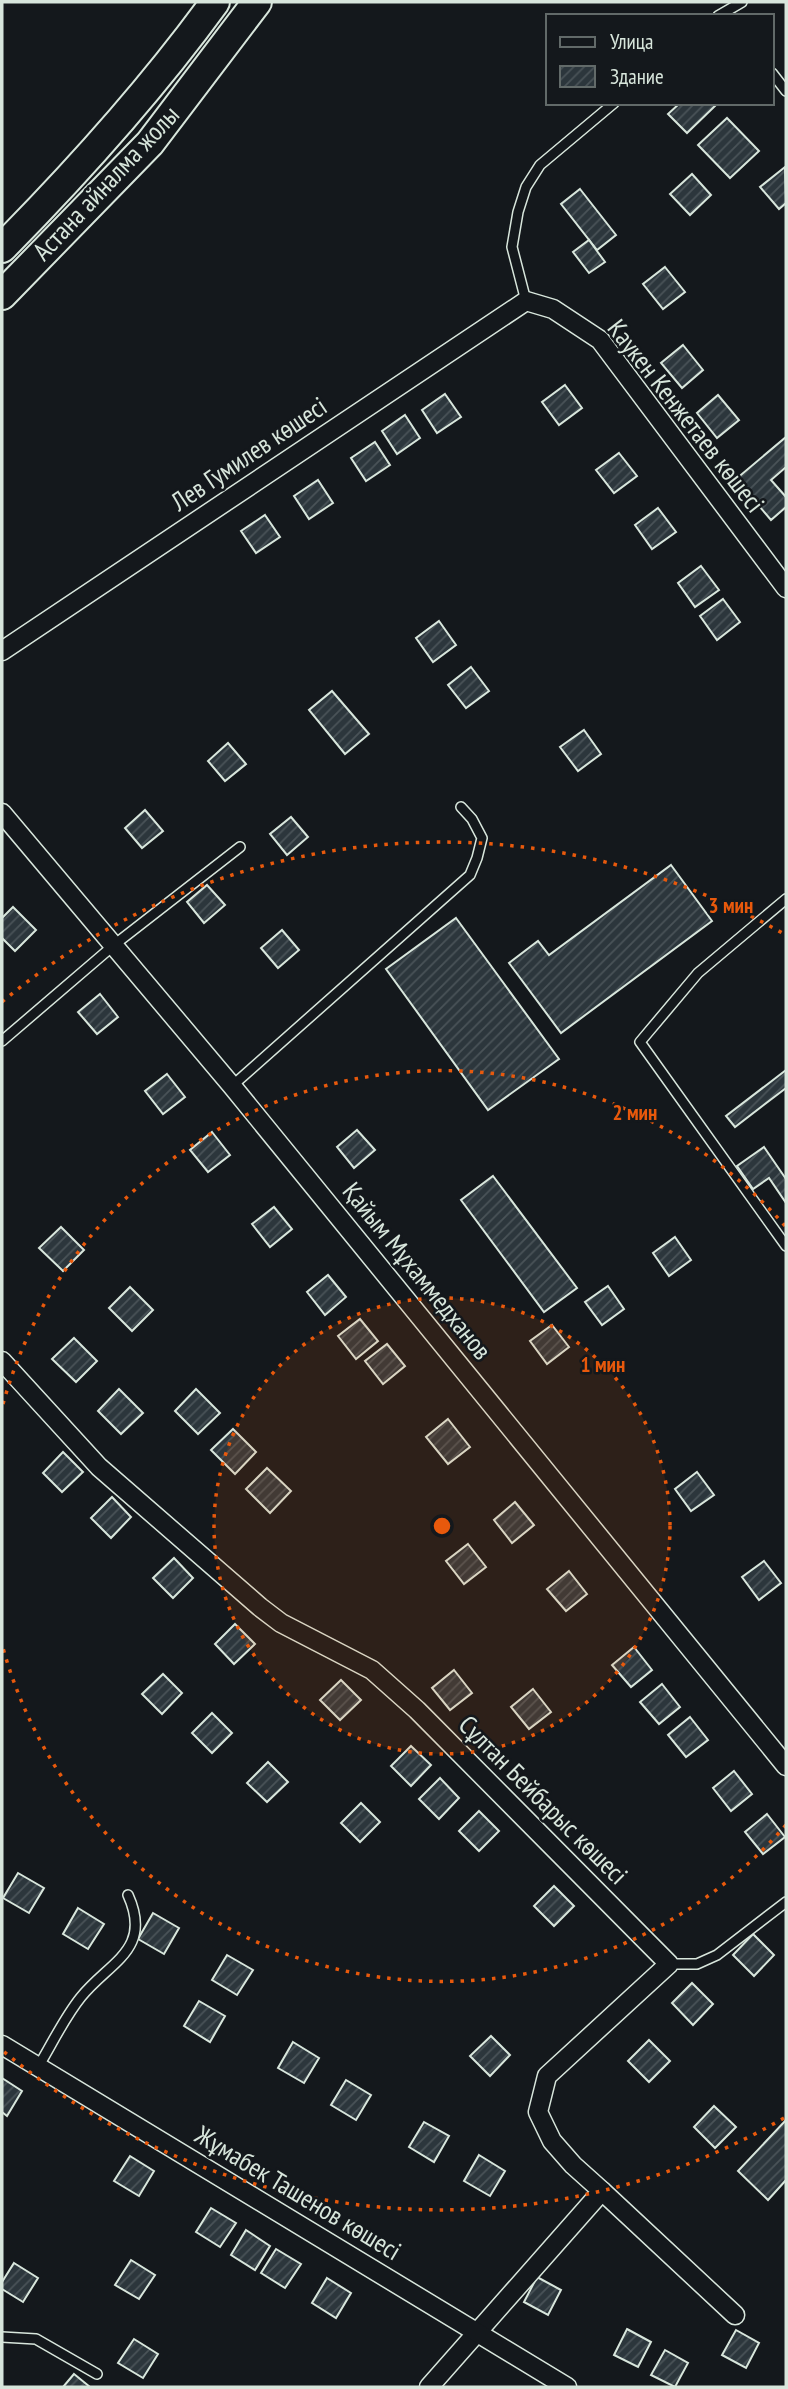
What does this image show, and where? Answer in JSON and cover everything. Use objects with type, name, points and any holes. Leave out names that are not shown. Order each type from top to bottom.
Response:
[{"type":"highway","name":"Астана айналма жолы","points":[[2,248],[78,170],[215,2]]},
{"type":"highway","name":"Астана айналма жолы","points":[[2,295],[150,143],[257,2]]},
{"type":"street","name":"Каукен Кенжетаев көшесі","points":[[526,301],[553,309],[600,340],[786,588]]},
{"type":"street","name":"Лев Гумилев көшесі","points":[[2,651],[526,301]]},
{"type":"street","name":"Қайым Мұхаммедханов","points":[[2,813],[232,1086],[786,1766]]},
{"type":"street","name":"Сұлтан Бейбарыс көшесі","points":[[2,1361],[99,1468],[260,1607],[281,1623],[372,1670],[417,1710],[669,1964]]},
{"type":"street","points":[[669,1964],[547,2076],[538,2112],[552,2141],[573,2165],[735,2315]]},
{"type":"street","name":"Жұмабек Ташенов көшесі","points":[[2,2045],[567,2387]]},
{"type":"street","points":[[429,2387],[602,2191]]},
{"type":"lane","points":[[723,14],[742,2]]},
{"type":"lane","points":[[774,76],[786,91]]},
{"type":"lane","points":[[526,301],[512,247],[518,212],[526,187],[540,165],[612,105]]},
{"type":"lane","points":[[232,1086],[470,875],[482,838],[472,819],[461,807]]},
{"type":"lane","points":[[2,1041],[114,945],[240,847]]},
{"type":"lane","points":[[786,899],[698,973],[640,1042],[786,1246]]},
{"type":"lane","points":[[38,2067],[79,2000],[125,1954],[137,1923],[136,1913],[128,1895]]},
{"type":"lane","points":[[669,1964],[697,1964],[717,1955],[786,1902]]},
{"type":"lane","points":[[2,2337],[36,2339],[97,2375]]},
{"type":"building","points":[[678,105],[716,105],[687,133],[668,114]]},
{"type":"building","points":[[727,118],[759,151],[730,178],[698,145]]},
{"type":"building","points":[[785,167],[786,203],[779,209],[760,187]]},
{"type":"building","points":[[692,174],[711,195],[690,215],[670,194]]},
{"type":"building","points":[[580,189],[616,235],[597,250],[561,204]]},
{"type":"building","points":[[589,240],[605,262],[589,273],[573,252]]},
{"type":"building","points":[[665,267],[685,292],[663,309],[643,284]]},
{"type":"building","points":[[683,345],[703,370],[682,388],[661,363]]},
{"type":"building","points":[[565,385],[582,408],[559,425],[542,402]]},
{"type":"building","points":[[445,394],[461,417],[437,433],[422,410]]},
{"type":"building","points":[[718,395],[739,420],[717,438],[697,413]]},
{"type":"building","points":[[405,415],[420,438],[397,454],[382,431]]},
{"type":"building","points":[[786,437],[786,467],[771,480],[786,497],[786,507],[771,520],[736,479]]},
{"type":"building","points":[[375,442],[390,465],[366,481],[351,458]]},
{"type":"building","points":[[619,453],[637,476],[614,493],[596,470]]},
{"type":"building","points":[[318,480],[333,503],[309,519],[294,496]]},
{"type":"building","points":[[658,508],[676,532],[652,549],[635,525]]},
{"type":"building","points":[[265,515],[280,537],[256,553],[241,531]]},
{"type":"building","points":[[701,566],[719,590],[695,607],[678,583]]},
{"type":"building","points":[[723,599],[740,622],[717,640],[700,616]]},
{"type":"building","points":[[439,621],[456,645],[433,662],[416,638]]},
{"type":"building","points":[[471,667],[489,691],[466,708],[448,685]]},
{"type":"building","points":[[332,691],[369,734],[345,754],[309,710]]},
{"type":"building","points":[[584,730],[601,754],[578,771],[560,747]]},
{"type":"building","points":[[228,743],[246,764],[225,781],[208,761]]},
{"type":"building","points":[[145,810],[163,831],[142,848],[125,828]]},
{"type":"building","points":[[291,817],[308,837],[287,855],[270,834]]},
{"type":"building","points":[[671,865],[712,921],[561,1033],[509,963],[538,941],[549,955]]},
{"type":"building","points":[[207,885],[225,905],[204,923],[187,902]]},
{"type":"building","points":[[13,907],[36,930],[15,951],[2,938],[2,918]]},
{"type":"building","points":[[456,918],[559,1059],[488,1110],[386,969]]},
{"type":"building","points":[[282,930],[299,950],[278,968],[261,948]]},
{"type":"building","points":[[100,994],[118,1017],[97,1034],[78,1012]]},
{"type":"building","points":[[786,1070],[786,1088],[735,1127],[726,1116]]},
{"type":"building","points":[[167,1074],[185,1097],[163,1114],[145,1091]]},
{"type":"building","points":[[357,1130],[375,1150],[354,1168],[337,1147]]},
{"type":"building","points":[[212,1132],[230,1155],[208,1172],[190,1150]]},
{"type":"building","points":[[764,1147],[786,1179],[786,1203],[769,1178],[753,1189],[737,1166]]},
{"type":"building","points":[[493,1176],[577,1288],[544,1312],[461,1200]]},
{"type":"building","points":[[274,1207],[292,1229],[270,1247],[252,1224]]},
{"type":"building","points":[[61,1227],[84,1250],[63,1271],[39,1248]]},
{"type":"building","points":[[675,1237],[691,1260],[669,1276],[653,1253]]},
{"type":"building","points":[[328,1275],[346,1297],[325,1315],[307,1292]]},
{"type":"building","points":[[608,1286],[624,1309],[602,1325],[585,1302]]},
{"type":"building","points":[[130,1287],[153,1310],[132,1331],[109,1308]]},
{"type":"building","points":[[360,1319],[378,1341],[356,1359],[338,1336]]},
{"type":"building","points":[[552,1325],[569,1347],[547,1364],[530,1341]]},
{"type":"building","points":[[74,1338],[97,1361],[76,1382],[52,1359]]},
{"type":"building","points":[[387,1344],[405,1366],[383,1384],[365,1361]]},
{"type":"building","points":[[119,1389],[143,1413],[121,1434],[98,1411]]},
{"type":"building","points":[[196,1389],[220,1413],[198,1434],[175,1411]]},
{"type":"building","points":[[448,1419],[470,1447],[448,1464],[426,1437]]},
{"type":"building","points":[[233,1429],[256,1452],[235,1474],[211,1450]]},
{"type":"building","points":[[63,1452],[83,1472],[62,1492],[43,1473]]},
{"type":"building","points":[[267,1468],[291,1491],[270,1513],[246,1489]]},
{"type":"building","points":[[697,1472],[714,1495],[691,1511],[675,1489]]},
{"type":"building","points":[[112,1497],[131,1517],[111,1538],[91,1518]]},
{"type":"building","points":[[515,1502],[534,1525],[512,1543],[494,1520]]},
{"type":"building","points":[[468,1544],[486,1567],[464,1584],[446,1561]]},
{"type":"building","points":[[174,1558],[193,1578],[173,1598],[153,1578]]},
{"type":"building","points":[[764,1561],[781,1583],[759,1600],[742,1577]]},
{"type":"building","points":[[569,1571],[587,1594],[566,1611],[547,1589]]},
{"type":"building","points":[[235,1624],[255,1644],[234,1664],[215,1644]]},
{"type":"building","points":[[634,1647],[652,1670],[631,1687],[612,1665]]},
{"type":"building","points":[[454,1670],[472,1693],[450,1710],[432,1688]]},
{"type":"building","points":[[163,1674],[182,1693],[162,1714],[142,1694]]},
{"type":"building","points":[[341,1680],[361,1700],[340,1720],[320,1700]]},
{"type":"building","points":[[662,1684],[680,1707],[659,1724],[640,1702]]},
{"type":"building","points":[[533,1689],[551,1712],[529,1729],[511,1707]]},
{"type":"building","points":[[212,1713],[232,1733],[212,1753],[192,1733]]},
{"type":"building","points":[[690,1717],[708,1740],[686,1757],[668,1735]]},
{"type":"building","points":[[411,1746],[431,1765],[411,1786],[391,1766]]},
{"type":"building","points":[[268,1762],[288,1782],[267,1802],[247,1783]]},
{"type":"building","points":[[734,1771],[752,1794],[731,1811],[713,1788]]},
{"type":"building","points":[[440,1778],[459,1798],[439,1819],[419,1799]]},
{"type":"building","points":[[361,1803],[380,1822],[360,1842],[341,1823]]},
{"type":"building","points":[[479,1811],[499,1831],[479,1851],[459,1831]]},
{"type":"building","points":[[767,1814],[785,1837],[763,1854],[745,1832]]},
{"type":"building","points":[[18,1873],[44,1888],[29,1913],[3,1898]]},
{"type":"building","points":[[554,1886],[574,1906],[554,1926],[534,1906]]},
{"type":"building","points":[[78,1908],[104,1924],[88,1949],[63,1934]]},
{"type":"building","points":[[153,1913],[179,1928],[164,1954],[138,1939]]},
{"type":"building","points":[[753,1934],[774,1955],[754,1976],[733,1955]]},
{"type":"building","points":[[227,1955],[253,1970],[237,1995],[212,1980]]},
{"type":"building","points":[[692,1983],[713,2004],[693,2025],[672,2003]]},
{"type":"building","points":[[199,2001],[225,2016],[210,2042],[184,2026]]},
{"type":"building","points":[[491,2036],[510,2055],[490,2076],[470,2056]]},
{"type":"building","points":[[649,2040],[670,2061],[649,2082],[628,2061]]},
{"type":"building","points":[[293,2042],[319,2058],[304,2083],[278,2068]]},
{"type":"building","points":[[2,2078],[22,2091],[7,2116],[2,2112]]},
{"type":"building","points":[[346,2080],[371,2095],[356,2120],[331,2105]]},
{"type":"building","points":[[714,2106],[736,2127],[715,2148],[694,2127]]},
{"type":"building","points":[[786,2120],[786,2180],[768,2200],[738,2171]]},
{"type":"building","points":[[424,2122],[449,2136],[434,2162],[409,2147]]},
{"type":"building","points":[[479,2155],[505,2171],[490,2196],[464,2181]]},
{"type":"building","points":[[130,2156],[154,2171],[139,2196],[114,2181]]},
{"type":"building","points":[[211,2208],[236,2223],[220,2247],[196,2232]]},
{"type":"building","points":[[246,2230],[270,2246],[255,2270],[231,2255]]},
{"type":"building","points":[[276,2249],[301,2264],[285,2288],[261,2273]]},
{"type":"building","points":[[131,2260],[155,2275],[139,2299],[115,2285]]},
{"type":"building","points":[[14,2263],[38,2278],[23,2302],[2,2289],[2,2282]]},
{"type":"building","points":[[537,2277],[561,2290],[548,2315],[524,2302]]},
{"type":"building","points":[[327,2278],[351,2293],[336,2318],[312,2303]]},
{"type":"building","points":[[627,2329],[651,2342],[638,2367],[614,2355]]},
{"type":"building","points":[[736,2330],[759,2343],[746,2368],[722,2355]]},
{"type":"building","points":[[134,2339],[158,2354],[143,2378],[118,2363]]},
{"type":"building","points":[[665,2350],[688,2363],[675,2387],[651,2375]]},
{"type":"building","points":[[74,2374],[90,2387],[63,2387]]}]
